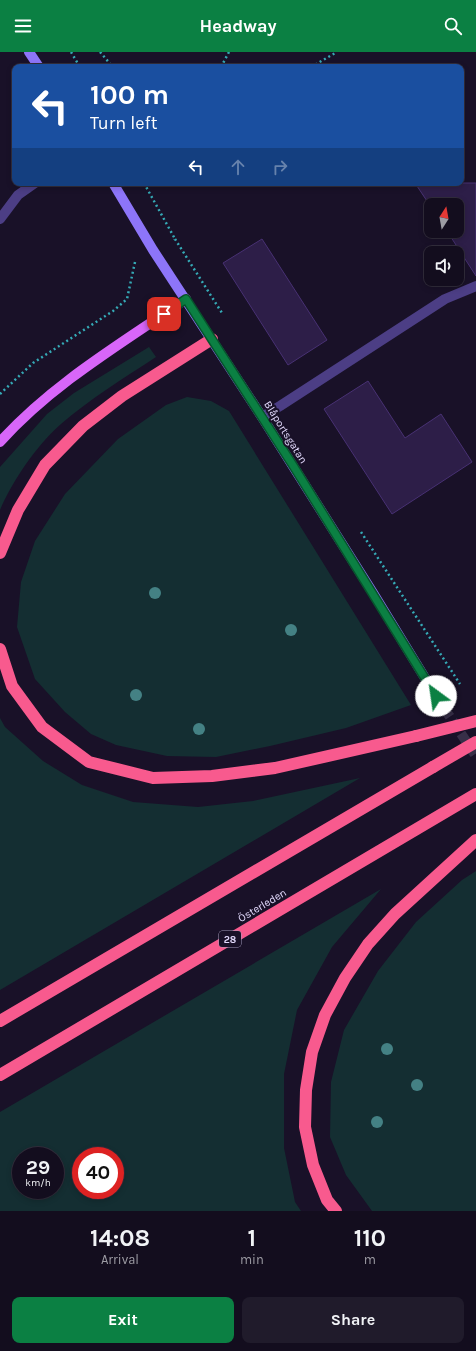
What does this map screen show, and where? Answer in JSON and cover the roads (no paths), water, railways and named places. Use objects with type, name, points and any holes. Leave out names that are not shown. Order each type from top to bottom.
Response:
[{"type":"highway","points":[[0,553],[18,510],[45,465],[83,426],[122,396],[212,339]]},
{"type":"highway","points":[[0,649],[12,686],[42,727],[89,762],[153,778],[212,776],[275,768],[476,721]]},
{"type":"highway","points":[[0,1021],[476,742]]},
{"type":"highway","name":"Österleden","points":[[0,1075],[476,794]]},
{"type":"highway","points":[[336,1211],[327,1200],[313,1165],[305,1127],[306,1090],[312,1052],[325,1015],[345,978],[368,944],[395,914],[476,840]]},
{"type":"main road","points":[[0,442],[17,423],[59,387],[186,299]]},
{"type":"street","points":[[29,52],[37,64]]},
{"type":"street","points":[[0,219],[18,195],[31,186]]},
{"type":"street","name":"Blåportsgatan","points":[[115,186],[153,250],[262,416],[436,696]]},
{"type":"street","points":[[262,416],[280,406],[445,299],[476,286]]},
{"type":"tunnel","points":[[436,696],[476,756]]}]
